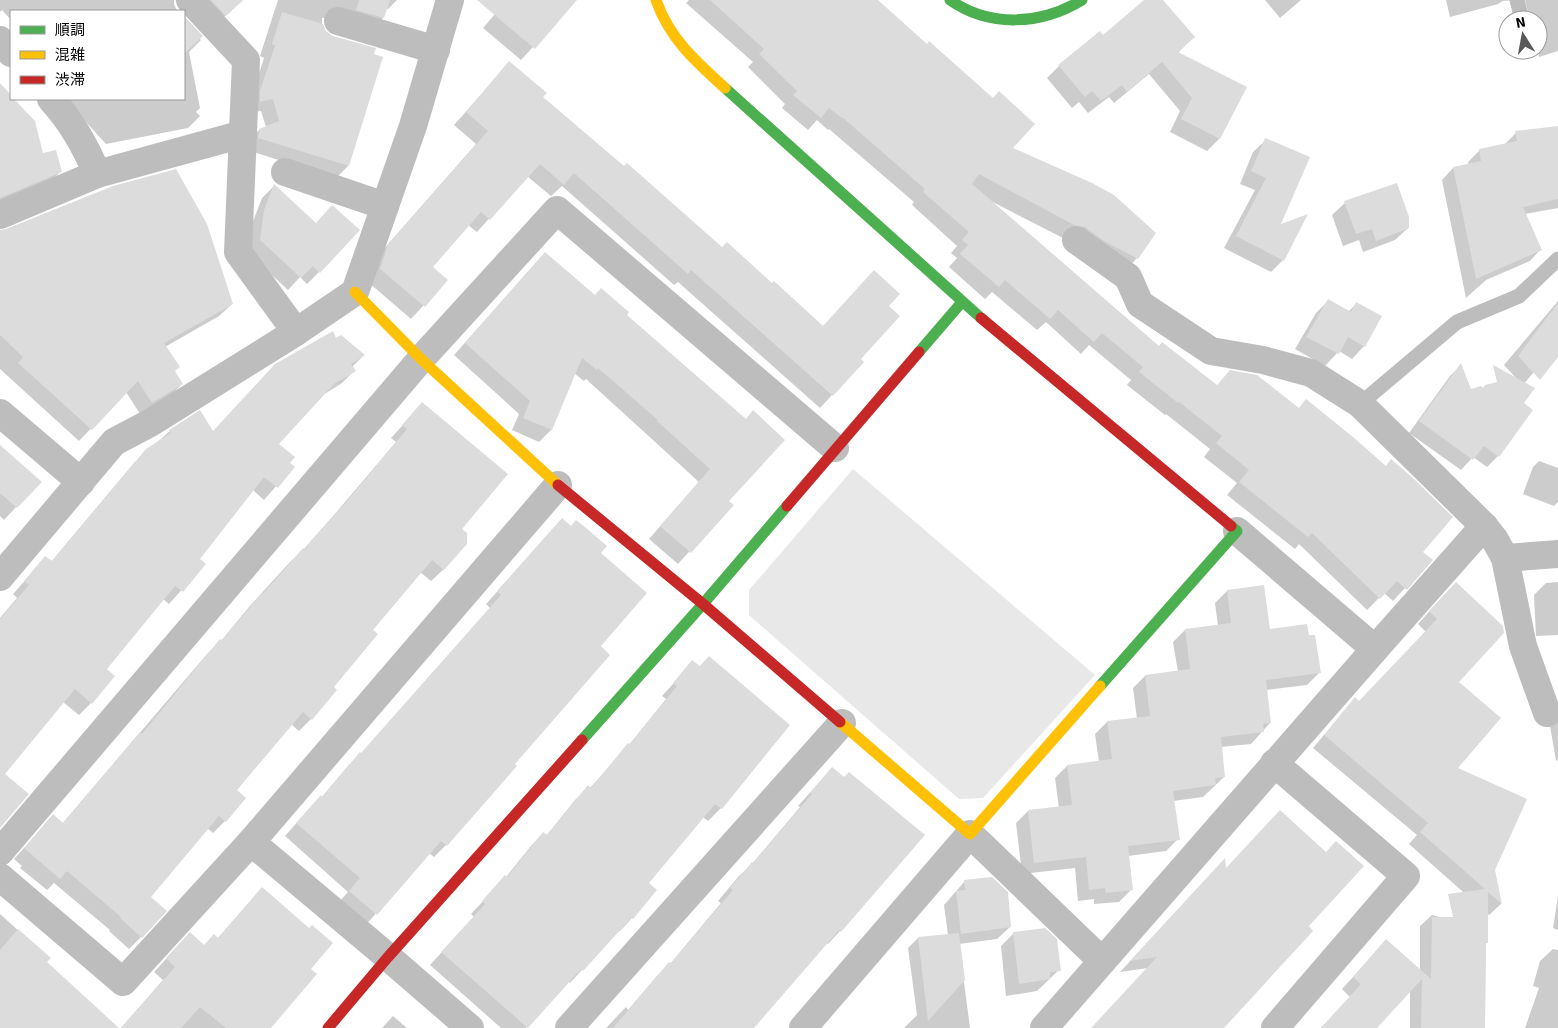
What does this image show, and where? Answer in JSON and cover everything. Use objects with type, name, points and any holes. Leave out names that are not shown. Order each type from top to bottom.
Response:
[{"type":"street","points":[[190,0],[246,60],[238,252],[296,332]]},
{"type":"street","points":[[0,577],[114,442],[150,423],[296,332],[355,292],[413,126],[450,0]]},
{"type":"street","points":[[656,0],[666,26],[684,51],[962,302],[1237,530],[1375,649]]},
{"type":"street","points":[[950,0],[973,12],[1008,21],[1039,19],[1055,15],[1082,0]]},
{"type":"street","points":[[338,21],[436,50]]},
{"type":"street","points":[[0,40],[10,52]]},
{"type":"street","points":[[52,100],[61,110],[87,151],[97,174]]},
{"type":"street","points":[[0,215],[97,174],[243,134]]},
{"type":"street","points":[[286,172],[384,206]]},
{"type":"street","points":[[0,852],[421,358],[556,210],[835,448]]},
{"type":"street","points":[[1076,240],[1128,277],[1140,304],[1211,351],[1263,360],[1310,373],[1360,404],[1484,526],[1496,540],[1505,558],[1523,646],[1547,713]]},
{"type":"street","points":[[355,292],[421,358],[558,484],[703,604],[970,834],[1102,961]]},
{"type":"street","points":[[328,1028],[388,956],[703,604],[962,302]]},
{"type":"street","points":[[0,413],[81,482]]},
{"type":"street","points":[[0,877],[123,982],[251,842],[558,484]]},
{"type":"street","points":[[1044,1028],[1274,763],[1484,526]]},
{"type":"street","points":[[802,1028],[1237,530]]},
{"type":"street","points":[[1505,558],[1558,554]]},
{"type":"street","points":[[569,1028],[842,723]]},
{"type":"street","points":[[1274,763],[1406,876],[1274,1028]]},
{"type":"street","points":[[251,842],[388,956],[470,1028]]},
{"type":"lane","points":[[1360,404],[1457,322],[1519,296],[1558,259]]},
{"type":"shaded area","points":[[853,469],[1095,675],[983,798],[959,799],[749,615],[749,590]]},
{"type":"building","points":[[211,0],[243,0],[226,16]]},
{"type":"building","points":[[359,0],[390,0],[384,18],[356,10]]},
{"type":"building","points":[[477,0],[577,0],[535,49]]},
{"type":"building","points":[[710,0],[878,0],[927,44],[929,41],[993,98],[999,91],[1035,124],[1013,148],[1092,183],[1114,195],[1156,233],[1138,259],[1104,241],[1085,227],[1074,225],[979,174],[972,184],[1159,346],[1162,342],[1217,385],[1230,370],[1257,375],[1299,408],[1306,399],[1386,466],[1391,459],[1453,517],[1423,552],[1433,560],[1407,590],[1397,581],[1380,599],[1312,533],[1308,537],[1239,482],[1249,470],[1216,443],[1222,436],[1139,372],[1143,367],[1102,333],[1094,342],[1058,310],[1050,319],[1005,280],[999,287],[960,254],[968,245],[962,240],[969,232],[923,192],[925,189],[842,117],[829,108],[821,118],[793,95],[797,91],[759,54],[764,49]]},
{"type":"building","points":[[1144,0],[1163,0],[1195,37],[1178,52],[1247,87],[1220,139],[1181,119],[1192,98],[1162,62],[1127,92],[1122,85],[1101,101],[1092,91],[1085,97],[1058,65],[1100,31],[1103,35]]},
{"type":"building","points":[[282,12],[323,24],[326,31],[333,36],[376,48],[374,54],[383,57],[349,166],[258,138],[259,129],[279,121],[273,99],[260,102],[260,91],[275,46],[272,44]]},
{"type":"building","points":[[185,17],[203,36],[185,53]]},
{"type":"building","points":[[509,61],[547,93],[543,97],[624,166],[627,163],[722,247],[727,242],[772,283],[774,281],[823,326],[874,270],[900,294],[889,306],[900,316],[861,359],[864,362],[833,396],[691,270],[688,274],[574,173],[564,185],[540,164],[490,220],[481,212],[433,267],[448,280],[425,307],[380,269],[388,244],[488,131],[466,112]]},
{"type":"building","points":[[0,83],[10,94],[10,100],[15,100],[35,121],[43,153],[56,150],[62,172],[0,198]]},
{"type":"building","points":[[1558,126],[1558,199],[1523,207],[1542,250],[1476,279],[1453,167],[1481,161],[1479,149],[1517,141],[1515,131]]},
{"type":"building","points":[[1265,138],[1310,157],[1281,224],[1308,214],[1284,261],[1236,236],[1266,178],[1251,171]]},
{"type":"building","points":[[176,169],[207,224],[233,304],[164,343],[180,367],[175,371],[183,384],[152,403],[138,381],[92,430],[18,363],[23,357],[0,335],[0,230],[113,186]]},
{"type":"building","points":[[1397,183],[1409,217],[1409,228],[1376,241],[1372,229],[1356,234],[1344,201]]},
{"type":"building","points":[[274,184],[316,223],[332,205],[360,230],[320,273],[313,266],[301,278],[260,240],[264,210]]},
{"type":"building","points":[[545,252],[595,295],[601,288],[629,312],[627,315],[746,419],[753,410],[785,440],[729,501],[734,505],[691,553],[660,526],[710,469],[658,420],[598,368],[597,370],[582,358],[552,430],[523,418],[530,401],[465,343]]},
{"type":"building","points":[[1328,299],[1351,312],[1356,302],[1382,316],[1365,347],[1348,337],[1339,354],[1306,337]]},
{"type":"building","points":[[1558,303],[1558,357],[1540,380],[1518,356]]},
{"type":"building","points":[[333,331],[336,338],[341,335],[365,355],[351,364],[356,371],[334,384],[279,444],[295,457],[290,463],[295,467],[278,488],[264,477],[200,559],[206,564],[183,592],[175,586],[107,669],[115,676],[92,704],[75,689],[5,774],[29,794],[0,828],[0,619],[29,585],[24,581],[45,556],[52,561],[146,449],[171,433],[169,430],[200,410],[213,431],[275,364]]},
{"type":"building","points":[[1461,363],[1471,389],[1481,386],[1483,388],[1485,385],[1497,382],[1493,365],[1535,388],[1524,403],[1533,410],[1499,457],[1484,446],[1473,460],[1419,421]]},
{"type":"building","points":[[422,402],[508,474],[462,529],[467,533],[467,544],[444,570],[432,560],[373,630],[378,634],[334,687],[337,690],[312,720],[303,712],[237,790],[246,798],[226,822],[219,816],[151,897],[167,911],[142,938],[121,917],[67,871],[60,879],[24,848],[53,814],[63,823],[140,732],[142,734],[220,639],[222,640],[262,593],[347,501],[407,429],[402,425]]},
{"type":"building","points":[[0,445],[42,482],[17,508],[0,493]]},
{"type":"building","points":[[562,518],[571,526],[576,520],[607,546],[601,553],[647,593],[601,646],[610,655],[515,764],[517,766],[447,846],[441,841],[377,915],[349,891],[360,878],[296,823],[321,795],[322,797],[501,595],[497,591]]},
{"type":"building","points":[[1456,582],[1503,626],[1504,633],[1459,682],[1501,718],[1458,768],[1527,799],[1495,870],[1502,904],[1488,892],[1485,1028],[1421,1028],[1422,979],[1377,1028],[1321,1028],[1361,984],[1353,977],[1386,939],[1431,979],[1432,917],[1453,917],[1448,894],[1485,889],[1420,832],[1428,823],[1324,735],[1355,697],[1359,701],[1437,619],[1429,611]]},
{"type":"building","points":[[1264,585],[1270,629],[1307,624],[1309,635],[1315,635],[1321,673],[1266,680],[1271,723],[1263,724],[1264,732],[1221,737],[1225,777],[1215,778],[1216,785],[1173,791],[1180,840],[1128,846],[1133,890],[1106,893],[1105,888],[1089,890],[1086,857],[1034,863],[1028,810],[1072,805],[1067,765],[1112,759],[1107,721],[1150,716],[1145,675],[1190,669],[1185,629],[1231,623],[1227,590]]},
{"type":"building","points":[[709,656],[790,725],[722,809],[715,804],[649,883],[657,890],[633,919],[631,918],[583,971],[581,969],[528,1028],[441,952],[485,904],[482,901],[505,875],[507,877],[543,832],[547,835],[588,785],[591,788],[628,743],[630,744],[677,686],[673,683],[692,660],[700,666]]},
{"type":"building","points":[[832,767],[844,777],[849,772],[925,835],[754,1028],[613,1028],[733,890],[730,888],[812,794],[810,793]]},
{"type":"building","points":[[1280,810],[1326,852],[1336,841],[1364,866],[1309,926],[1313,931],[1224,1028],[1091,1028],[1157,957],[1130,961],[1225,858],[1226,868]]},
{"type":"building","points":[[992,877],[1008,892],[1011,927],[961,934],[956,891],[965,890],[964,880]]},
{"type":"building","points":[[262,887],[309,928],[312,925],[333,943],[311,969],[317,974],[271,1028],[226,1028],[200,1007],[181,1028],[121,1028],[175,967],[166,958],[190,932],[204,945],[214,934],[218,938]]},
{"type":"building","points":[[1045,928],[1057,939],[1061,971],[1050,972],[1050,979],[1019,984],[1013,932]]},
{"type":"building","points":[[18,929],[51,958],[47,962],[119,1028],[0,1028],[0,950]]},
{"type":"building","points":[[959,933],[965,980],[928,1021],[918,937]]},
{"type":"traffic: fast","points":[[950,0],[965,9],[982,15],[1016,20],[1050,14],[1082,0]]},
{"type":"traffic: fast","points":[[725,88],[981,318]]},
{"type":"traffic: fast","points":[[919,352],[962,302]]},
{"type":"traffic: fast","points":[[582,740],[787,506]]},
{"type":"traffic: fast","points":[[1100,686],[1237,531],[1231,526]]},
{"type":"traffic: slow","points":[[656,0],[676,38],[694,59],[725,88]]},
{"type":"traffic: slow","points":[[355,292],[421,359],[558,485]]},
{"type":"traffic: slow","points":[[840,722],[970,834],[1100,686]]},
{"type":"traffic: jam","points":[[981,318],[1231,526]]},
{"type":"traffic: jam","points":[[787,506],[919,352]]},
{"type":"traffic: jam","points":[[558,485],[703,604],[840,722]]},
{"type":"traffic: jam","points":[[328,1028],[388,957],[582,740]]}]
